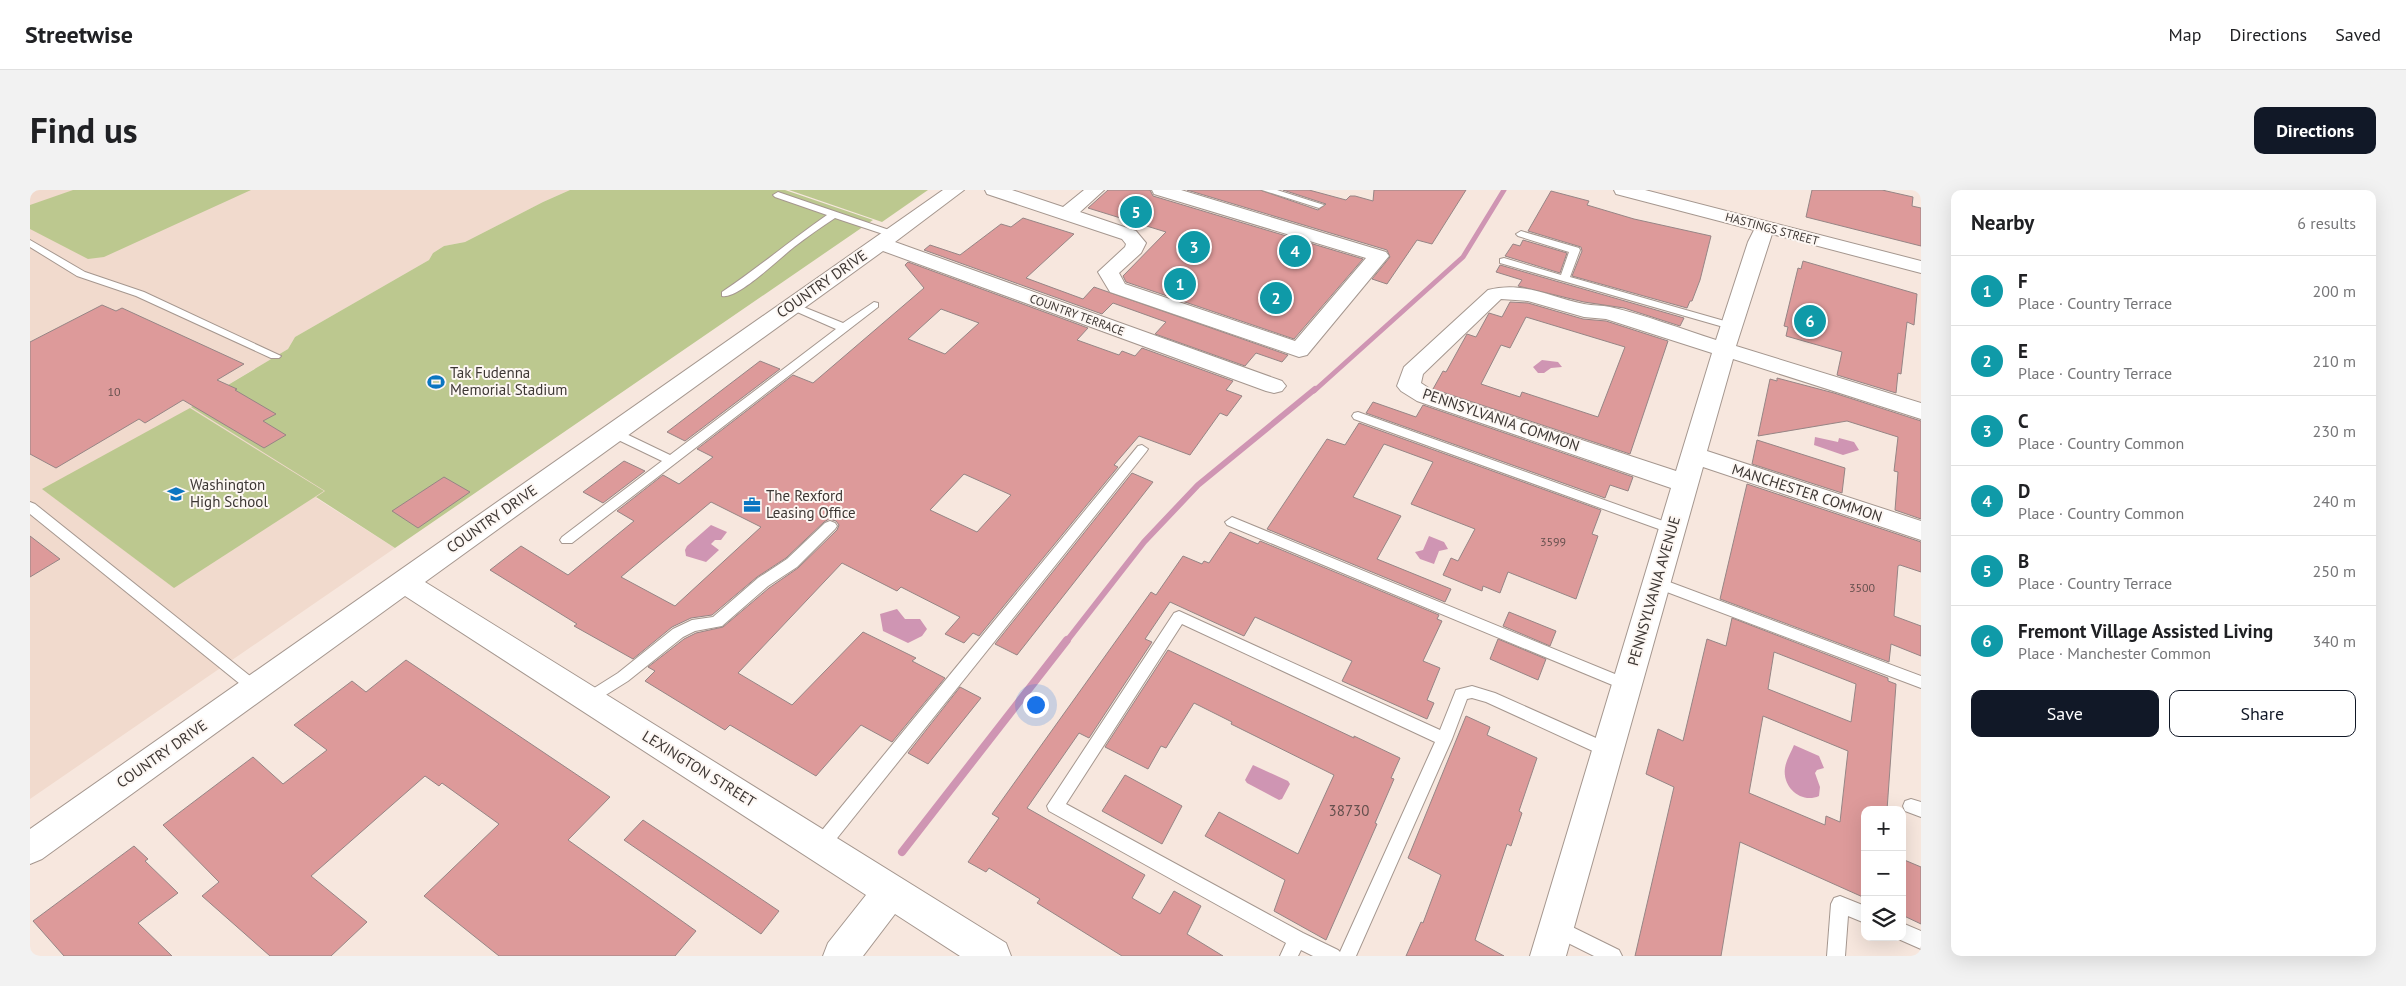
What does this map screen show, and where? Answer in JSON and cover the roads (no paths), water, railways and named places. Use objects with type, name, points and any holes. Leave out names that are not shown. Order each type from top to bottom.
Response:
[{"type":"street","name":"COUNTRY DRIVE","points":[[30,848],[955,190]]},
{"type":"street","points":[[994,190],[1100,226],[1123,231],[1136,243],[1134,249],[1108,272],[1117,288],[1299,350],[1379,256],[1161,190]]},
{"type":"street","points":[[1066,214],[1095,190]]},
{"type":"street","name":"HASTINGS STREET","points":[[1623,190],[1764,228],[1921,267]]},
{"type":"street","name":"PENNSYLVANIA AVENUE","points":[[1548,956],[1693,455],[1758,242],[1764,228]]},
{"type":"street","name":"COUNTRY TERRACE","points":[[886,239],[1274,386]]},
{"type":"street","name":"PENNSYLVANIA COMMON","points":[[1685,483],[1425,396],[1409,386],[1412,372],[1495,294],[1506,292],[1523,293],[1585,311],[1608,313],[1728,338]]},
{"type":"street","points":[[1728,338],[1921,410]]},
{"type":"street","name":"MANCHESTER COMMON","points":[[1693,455],[1921,531]]},
{"type":"street","name":"LEXINGTON STREET","points":[[404,582],[994,956]]},
{"type":"street","points":[[841,956],[891,891]]},
{"type":"lane","points":[[1267,190],[1320,205]]},
{"type":"lane","points":[[778,195],[834,214],[886,239]]},
{"type":"lane","points":[[726,294],[759,272],[790,245],[834,214]]},
{"type":"lane","points":[[1521,234],[1575,250],[1564,279]]},
{"type":"lane","points":[[30,242],[81,274],[140,294],[275,356]]},
{"type":"lane","points":[[1504,261],[1564,279],[1728,338]]},
{"type":"lane","points":[[567,540],[842,327],[874,305]]},
{"type":"lane","points":[[792,306],[842,327]]},
{"type":"lane","points":[[1358,416],[1672,528]]},
{"type":"lane","points":[[614,433],[671,460]]},
{"type":"lane","points":[[820,846],[1142,449]]},
{"type":"lane","points":[[30,507],[254,688]]},
{"type":"lane","points":[[1232,522],[1627,685]]},
{"type":"lane","points":[[588,699],[622,678],[678,633],[692,626],[717,622],[763,582],[792,562],[830,526]]},
{"type":"lane","points":[[1656,582],[1921,682]]},
{"type":"lane","points":[[1332,956],[1297,940],[1054,806],[1179,617],[1444,739]]},
{"type":"lane","points":[[1347,956],[1444,739],[1461,694],[1472,692],[1490,697],[1608,751]]},
{"type":"lane","points":[[1836,956],[1840,904],[1861,913]]},
{"type":"lane","points":[[1555,928],[1613,956]]},
{"type":"lane","points":[[1906,934],[1921,940]]},
{"type":"lane","points":[[1289,956],[1297,940]]},
{"type":"waterway","points":[[1314,391],[1463,257],[1504,190]]},
{"type":"waterway","points":[[1066,642],[1144,542],[1198,485],[1315,389]]},
{"type":"waterway","points":[[902,852],[1067,640]]},
{"type":"place","name":"B","points":[[1136,212]]},
{"type":"place","name":"C","points":[[1194,247]]},
{"type":"place","name":"D","points":[[1295,251]]},
{"type":"place","name":"F","points":[[1180,284]]},
{"type":"place","name":"E","points":[[1276,298]]},
{"type":"place","name":"Fremont Village Assisted Living","points":[[1810,321]]},
{"type":"place","name":"Tak Fudenna Memorial Stadium","points":[[436,382]]},
{"type":"place","name":"Washington High School","points":[[176,494]]},
{"type":"place","name":"The Rexford Leasing Office","points":[[752,505]]}]
